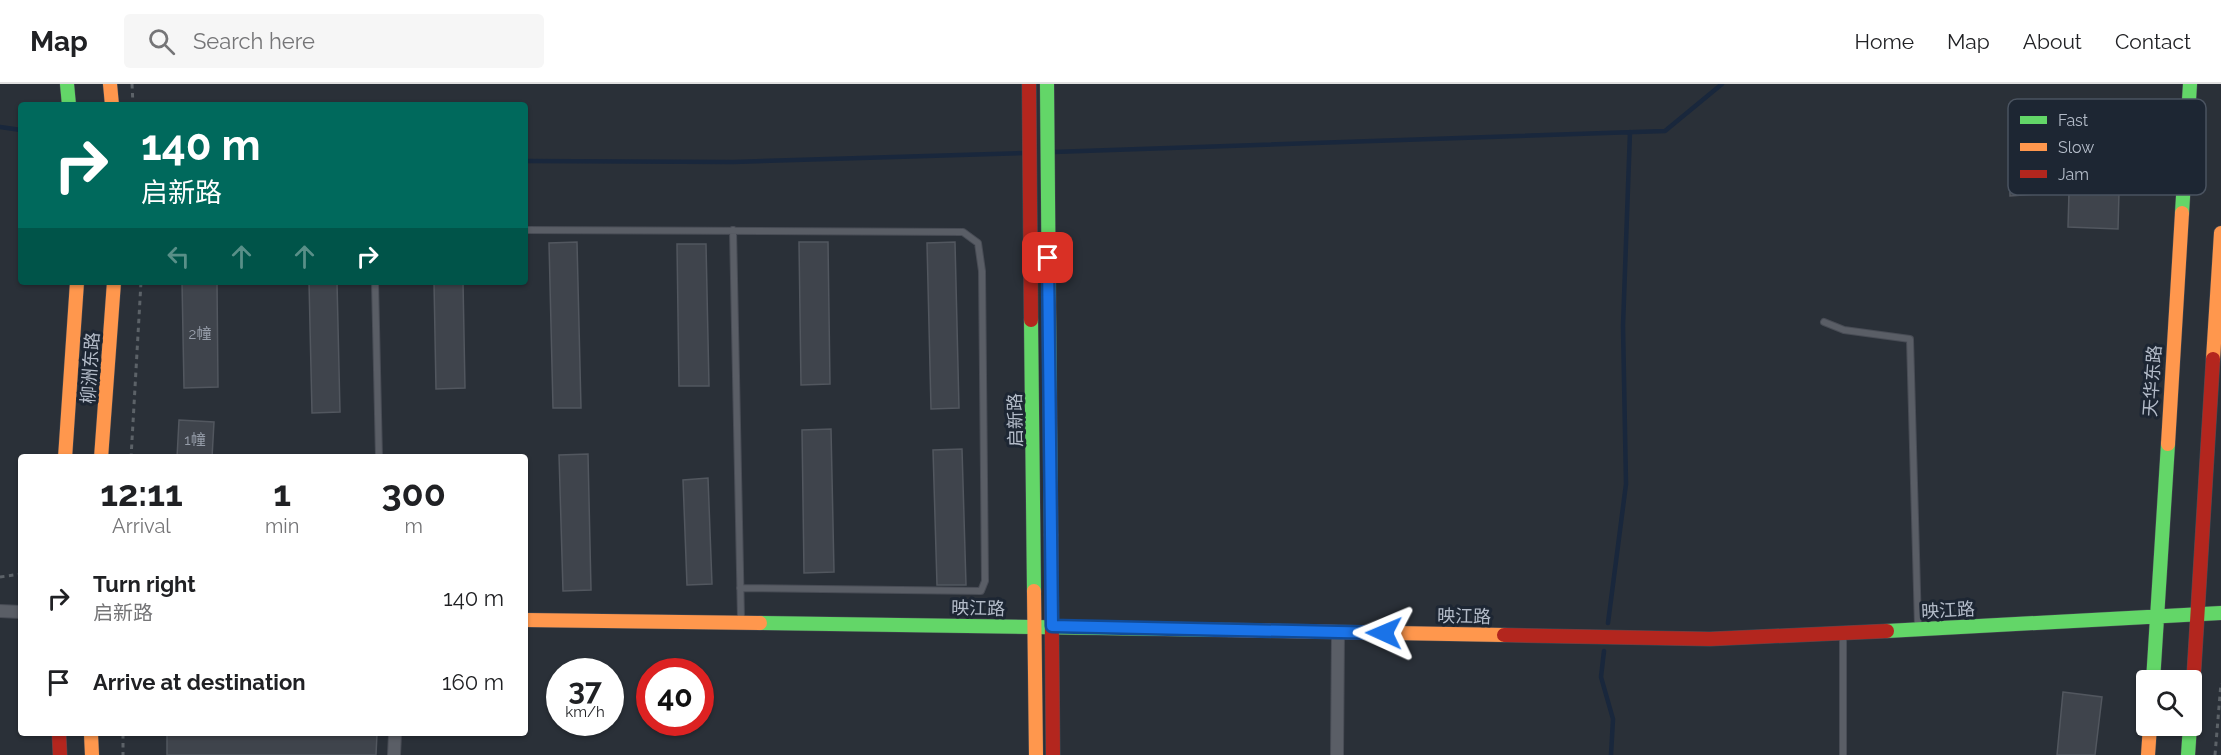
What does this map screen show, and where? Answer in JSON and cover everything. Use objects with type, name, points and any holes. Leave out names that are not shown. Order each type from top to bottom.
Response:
[{"type":"street","points":[[68,84],[69,102]]},
{"type":"street","points":[[110,84],[112,102]]},
{"type":"street","name":"启新路","points":[[1029,84],[1036,755]]},
{"type":"street","name":"启新路","points":[[1047,84],[1053,755]]},
{"type":"street","name":"天华东路","points":[[2189,99],[2190,84]]},
{"type":"street","name":"天华东路","points":[[2153,670],[2183,195]]},
{"type":"street","points":[[2194,670],[2221,233]]},
{"type":"street","name":"柳洲东路","points":[[65,454],[77,285]]},
{"type":"street","name":"柳洲东路","points":[[101,454],[114,285]]},
{"type":"street","points":[[0,611],[18,612]]},
{"type":"street","name":"映江路","points":[[528,620],[1052,626],[1710,639],[2221,613]]},
{"type":"street","points":[[1337,755],[1338,632]]},
{"type":"street","points":[[59,736],[60,755]]},
{"type":"street","points":[[92,736],[92,755]]},
{"type":"street","points":[[394,755],[395,736]]},
{"type":"street","points":[[2148,755],[2149,736]]},
{"type":"street","points":[[2188,755],[2189,736]]},
{"type":"lane","points":[[528,230],[963,232],[978,243],[982,271],[985,581],[981,591],[740,588]]},
{"type":"lane","points":[[732,230],[741,623]]},
{"type":"lane","points":[[375,285],[379,454]]},
{"type":"lane","points":[[1824,322],[1844,330],[1910,339],[1918,630]]},
{"type":"lane","points":[[1843,633],[1843,755]]},
{"type":"path","points":[[132,84],[133,102]]},
{"type":"path","points":[[131,454],[141,285]]},
{"type":"path","points":[[0,577],[18,574]]},
{"type":"path","points":[[2215,755],[2221,683]]},
{"type":"path","points":[[123,736],[123,755]]},
{"type":"building","points":[[2069,195],[2119,195],[2118,229],[2068,227]]},
{"type":"building","points":[[577,242],[581,408],[553,408],[549,243]]},
{"type":"building","points":[[799,242],[828,242],[830,384],[801,385]]},
{"type":"building","points":[[955,242],[959,408],[931,409],[927,243]]},
{"type":"building","points":[[677,244],[706,244],[709,386],[679,386]]},
{"type":"building","points":[[182,285],[217,285],[218,387],[184,388]]},
{"type":"building","points":[[309,285],[337,285],[340,412],[312,413]]},
{"type":"building","points":[[434,285],[463,285],[465,388],[436,389]]},
{"type":"building","points":[[179,420],[214,422],[212,454],[177,454]]},
{"type":"building","points":[[831,429],[834,572],[804,573],[802,430]]},
{"type":"building","points":[[962,449],[966,585],[937,585],[933,450]]},
{"type":"building","points":[[588,454],[591,590],[563,591],[559,455]]},
{"type":"building","points":[[708,478],[712,584],[687,585],[683,480]]},
{"type":"building","points":[[2063,692],[2102,697],[2095,755],[2057,755]]},
{"type":"building","points":[[167,736],[377,736],[376,755],[167,755]]},
{"type":"waterway","points":[[1053,152],[1665,131],[1722,84]]},
{"type":"waterway","points":[[0,127],[18,130]]},
{"type":"waterway","points":[[1608,623],[1626,484],[1623,326],[1630,132]]},
{"type":"waterway","points":[[528,161],[733,162],[1026,153]]},
{"type":"waterway","points":[[1604,651],[1601,677],[1613,719],[1611,755]]},
{"type":"traffic: fast","points":[[67,84],[69,102]]},
{"type":"traffic: fast","points":[[1047,84],[1051,535]]},
{"type":"traffic: fast","points":[[2189,99],[2190,84]]},
{"type":"traffic: fast","points":[[2182,213],[2183,195]]},
{"type":"traffic: fast","points":[[1031,320],[1034,591]]},
{"type":"traffic: fast","points":[[2154,670],[2168,444]]},
{"type":"traffic: fast","points":[[1887,631],[2221,613]]},
{"type":"traffic: fast","points":[[760,623],[1229,630]]},
{"type":"traffic: fast","points":[[2188,755],[2189,736]]},
{"type":"traffic: slow","points":[[110,84],[112,102]]},
{"type":"traffic: slow","points":[[2168,444],[2182,213]]},
{"type":"traffic: slow","points":[[2213,359],[2221,233]]},
{"type":"traffic: slow","points":[[65,454],[77,285]]},
{"type":"traffic: slow","points":[[101,454],[114,285]]},
{"type":"traffic: slow","points":[[1034,591],[1036,755]]},
{"type":"traffic: slow","points":[[528,620],[760,623]]},
{"type":"traffic: slow","points":[[1229,630],[1504,635]]},
{"type":"traffic: slow","points":[[91,736],[92,755]]},
{"type":"traffic: slow","points":[[2148,755],[2149,736]]},
{"type":"traffic: jam","points":[[1029,84],[1031,320]]},
{"type":"traffic: jam","points":[[2194,670],[2213,359]]},
{"type":"traffic: jam","points":[[1051,535],[1053,755]]},
{"type":"traffic: jam","points":[[1504,635],[1710,639],[1887,631]]},
{"type":"traffic: jam","points":[[59,736],[60,755]]},
{"type":"route","points":[[1048,258],[1052,626],[1384,633]]}]
